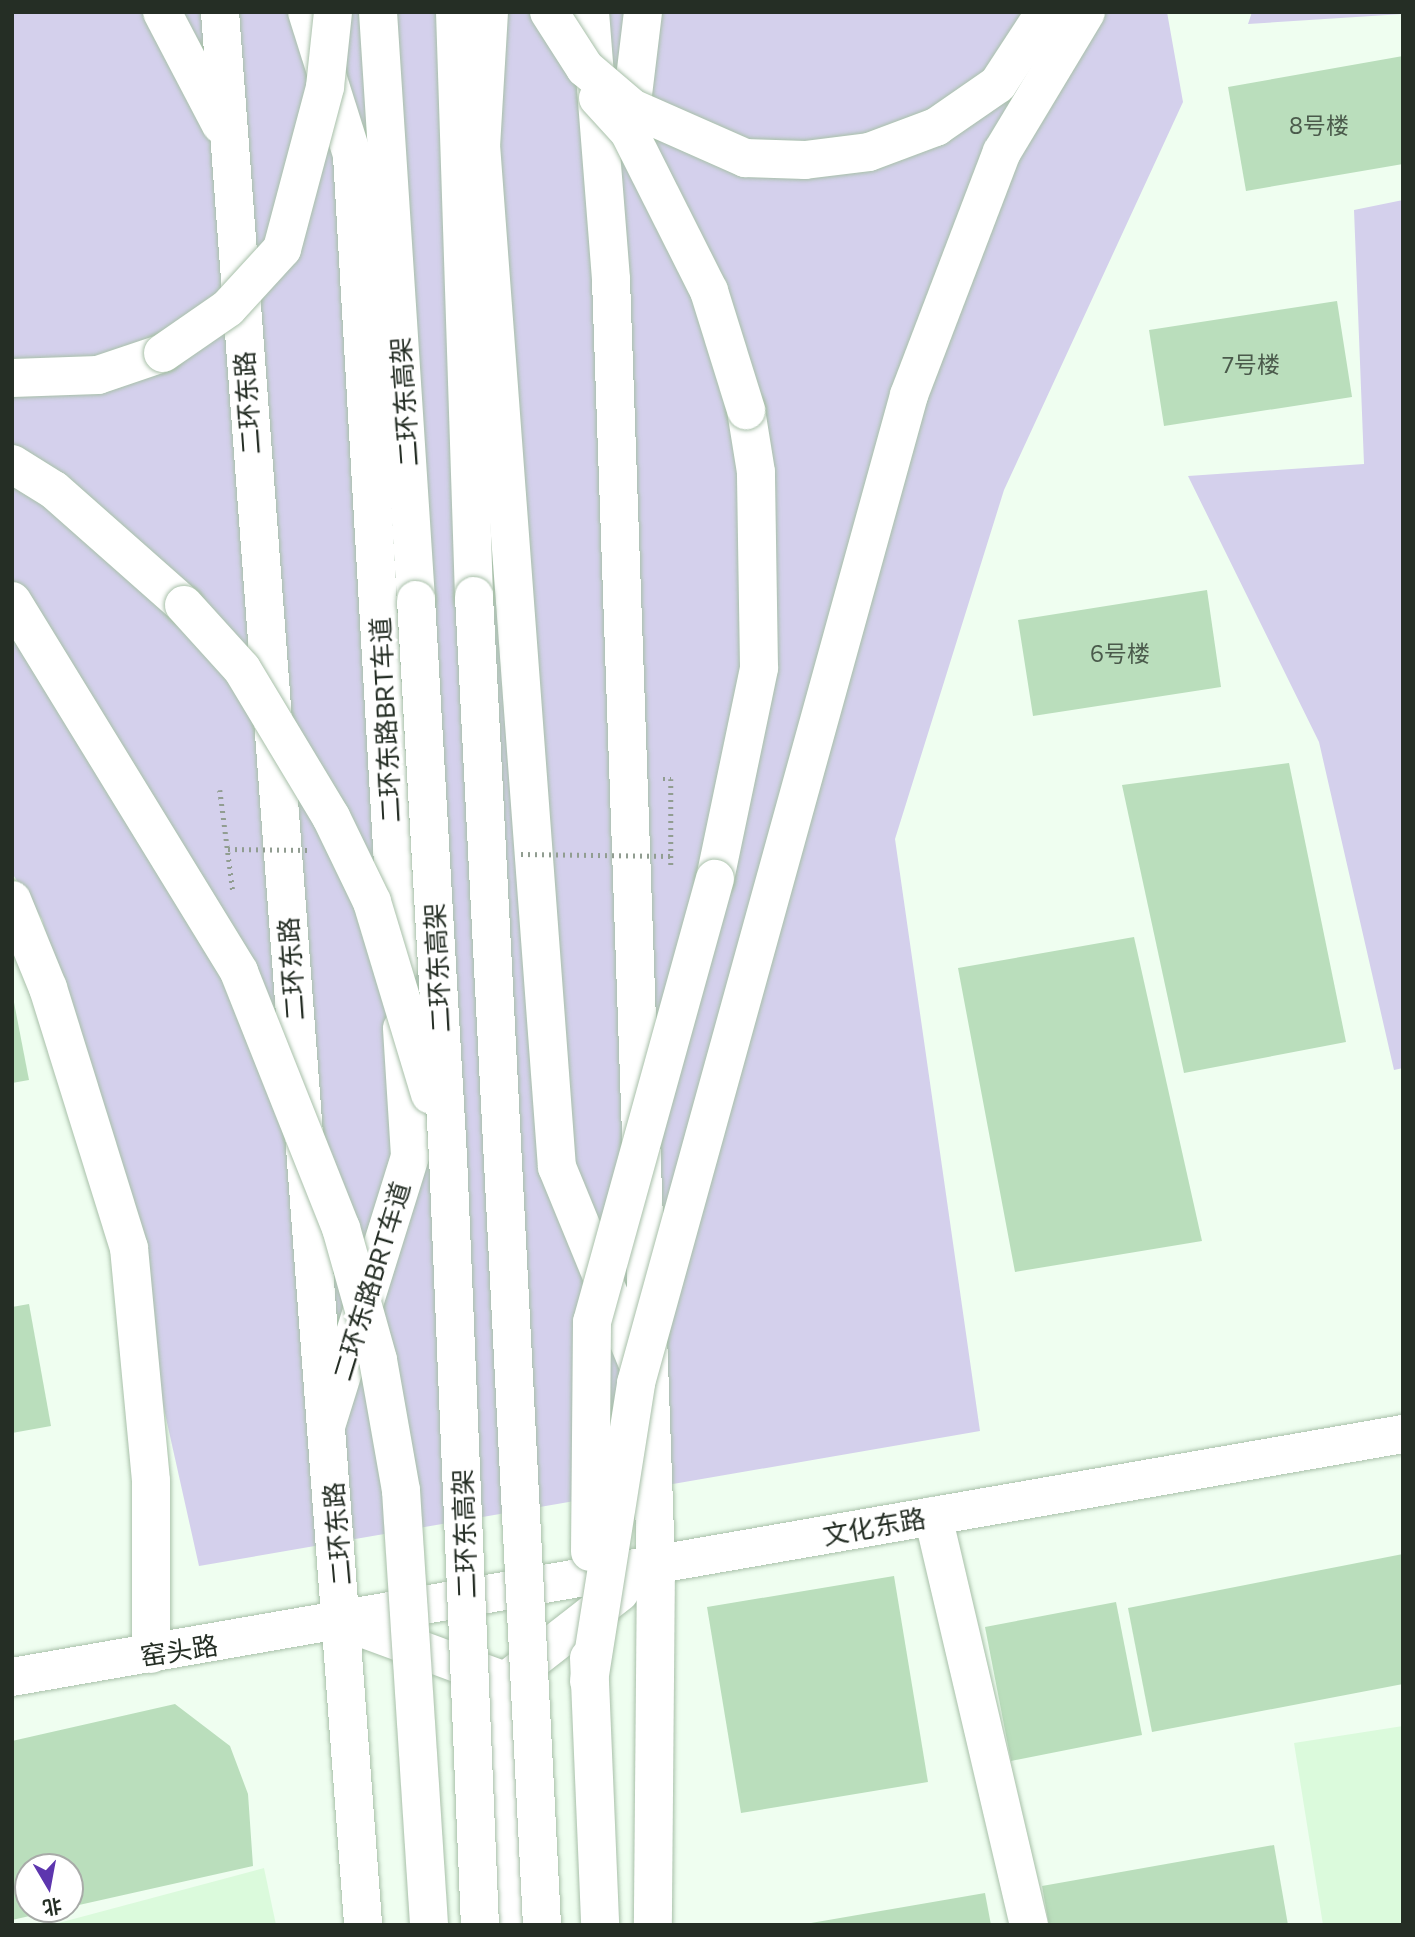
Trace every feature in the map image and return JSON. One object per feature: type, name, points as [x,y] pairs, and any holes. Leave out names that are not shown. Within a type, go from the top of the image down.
[{"type":"main road","points":[[162,12],[227,138]]},
{"type":"main road","name":"二环东路","points":[[220,12],[227,138],[327,1423],[345,1622],[363,1925]]},
{"type":"main road","name":"二环东路BRT车道","points":[[307,12],[352,155],[410,1156],[327,1423]]},
{"type":"main road","points":[[12,378],[98,375],[163,353],[228,309],[282,249],[325,87],[333,12]]},
{"type":"main road","name":"二环东高架","points":[[378,12],[448,1156],[480,1925]]},
{"type":"main road","points":[[455,12],[474,596],[542,1925]]},
{"type":"main road","points":[[489,12],[481,145],[557,1167],[650,1393]]},
{"type":"main road","points":[[522,12],[629,132],[709,291],[746,410],[756,472],[760,668],[715,879],[592,1322],[589,1681],[600,1925]]},
{"type":"main road","points":[[549,12],[585,68],[632,108],[745,158],[805,160],[869,152],[936,127],[998,84],[1045,12]]},
{"type":"main road","points":[[590,12],[611,280],[656,1564],[653,1925]]},
{"type":"main road","points":[[611,280],[643,12]]},
{"type":"main road","points":[[589,1681],[636,1383],[909,395],[1002,152],[1086,12]]},
{"type":"main road","points":[[12,464],[63,498],[184,605],[242,669],[285,736],[372,902],[448,1156]]},
{"type":"main road","points":[[12,601],[239,972],[341,1228],[378,1360],[401,1491],[429,1925]]},
{"type":"main road","points":[[12,900],[48,988],[129,1248],[151,1481],[151,1654]]},
{"type":"main road","name":"文化东路","points":[[345,1622],[656,1564],[1403,1434]]},
{"type":"main road","points":[[933,1516],[1029,1925]]},
{"type":"main road","points":[[505,1681],[656,1564]]},
{"type":"main road","points":[[345,1622],[505,1681]]},
{"type":"main road","name":"窑头路","points":[[12,1677],[345,1622]]},
{"type":"main road","points":[[505,1681],[514,1925]]},
{"type":"path","points":[[671,779],[671,881]]},
{"type":"path","points":[[220,790],[234,900]]},
{"type":"shaded area","points":[[12,12],[1167,12],[1183,102],[1004,490],[895,839],[980,1431],[199,1566],[108,1158],[42,919],[12,873]]},
{"type":"shaded area","points":[[1252,12],[1403,12],[1403,14],[1248,24]]},
{"type":"shaded area","points":[[1403,200],[1403,1068],[1394,1070],[1319,742],[1188,476],[1364,464],[1354,210]]},
{"type":"shaded area","points":[[1403,1726],[1403,1925],[1323,1925],[1294,1743]]},
{"type":"shaded area","points":[[264,1868],[276,1925],[51,1925],[84,1923],[84,1916]]},
{"type":"building","points":[[1403,56],[1403,164],[1246,191],[1228,87]]},
{"type":"building","points":[[1337,301],[1352,397],[1164,426],[1149,330]]},
{"type":"building","points":[[1207,590],[1221,687],[1033,716],[1018,620]]},
{"type":"building","points":[[1289,763],[1346,1042],[1184,1073],[1122,785]]},
{"type":"building","points":[[1134,937],[1202,1241],[1015,1272],[958,968]]},
{"type":"building","points":[[12,992],[29,1080],[12,1083]]},
{"type":"building","points":[[29,1304],[51,1426],[12,1433],[12,1307]]},
{"type":"building","points":[[1403,1554],[1403,1684],[1152,1732],[1128,1608]]},
{"type":"building","points":[[894,1576],[928,1782],[741,1813],[707,1607]]},
{"type":"building","points":[[1116,1602],[1142,1735],[1011,1761],[985,1627]]},
{"type":"building","points":[[175,1704],[230,1746],[248,1794],[253,1866],[84,1904],[84,1853],[14,1853],[12,1920],[12,1741]]},
{"type":"building","points":[[1274,1845],[1288,1925],[1049,1925],[1042,1886]]},
{"type":"building","points":[[985,1893],[991,1925],[811,1925],[811,1923]]}]
